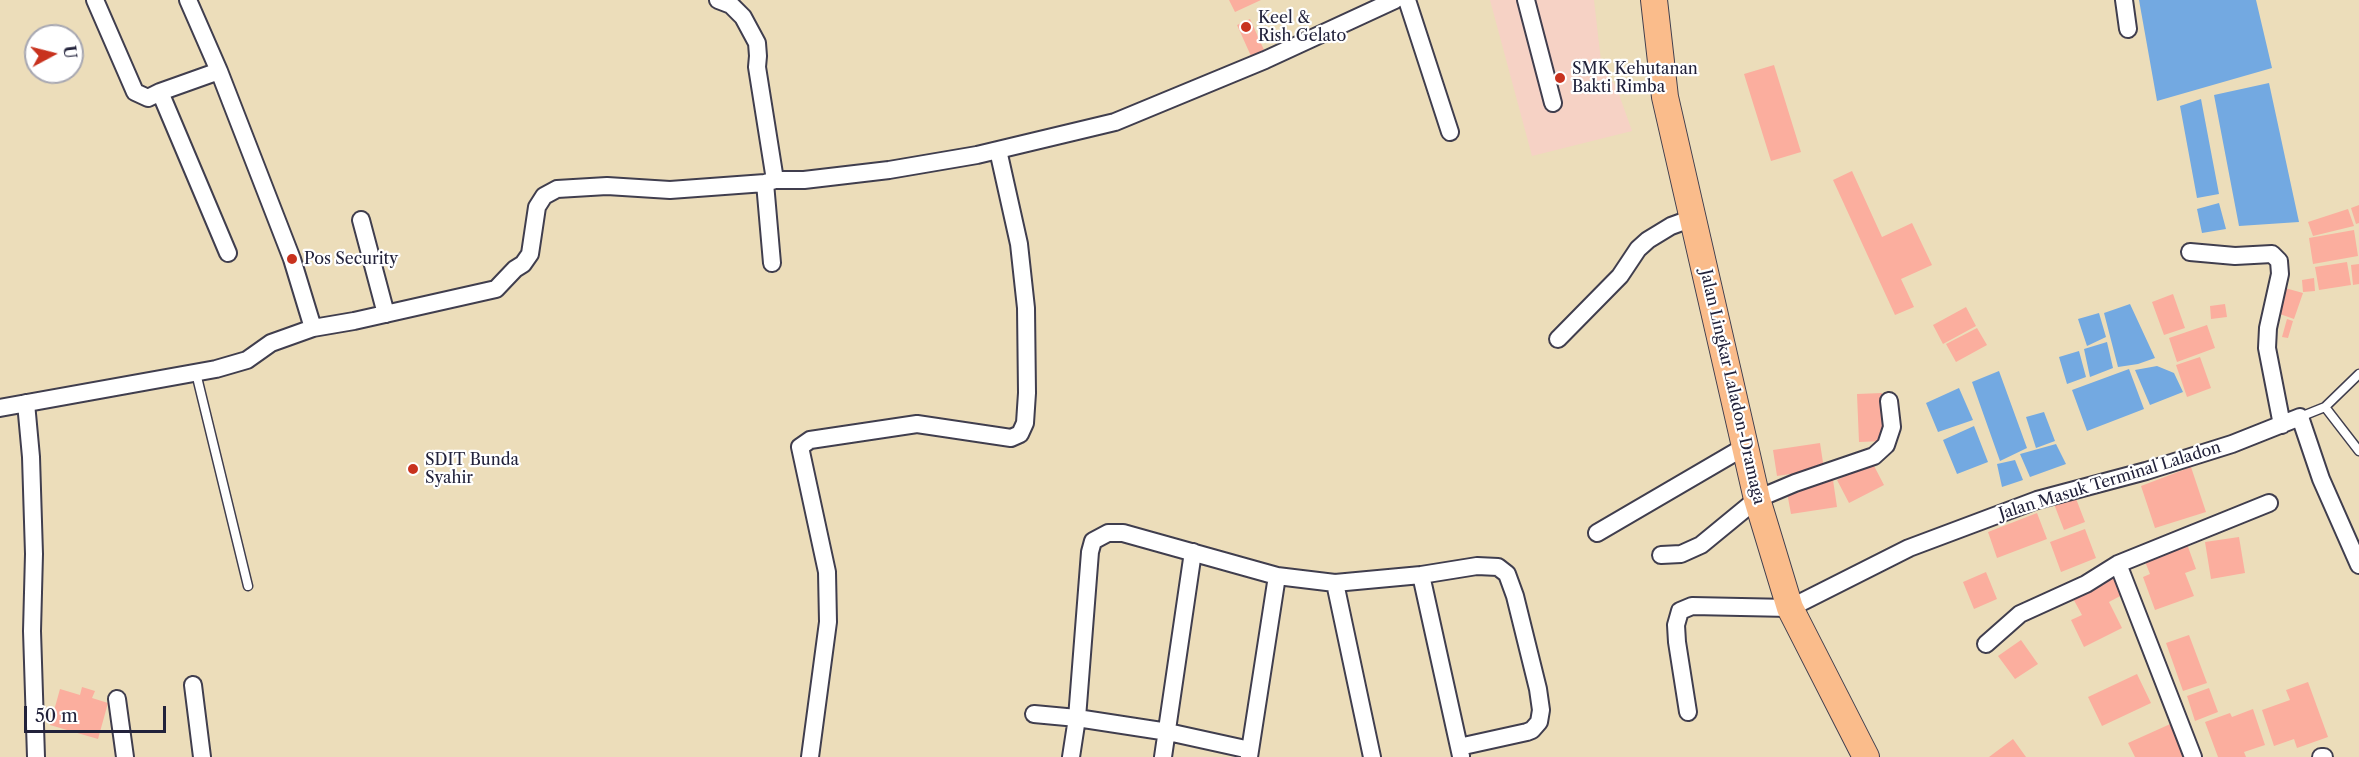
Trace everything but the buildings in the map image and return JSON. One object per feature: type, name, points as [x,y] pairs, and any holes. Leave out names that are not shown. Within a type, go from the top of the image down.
[{"type":"main road","name":"Jalan Lingkar Laladon-Dramaga","points":[[1654,0],[1665,97],[1757,499],[1790,608],[1866,757]]},
{"type":"street","points":[[95,0],[135,92],[148,98],[219,71]]},
{"type":"street","points":[[188,0],[219,71],[292,259],[313,328]]},
{"type":"street","points":[[0,408],[196,373],[240,362],[271,343],[313,328],[496,290],[527,259],[532,250],[537,207],[544,196],[557,189],[607,186],[670,190],[804,180],[960,159],[1115,122],[1265,60],[1395,0]]},
{"type":"street","points":[[1407,0],[1450,132]]},
{"type":"street","points":[[1526,0],[1553,103]]},
{"type":"street","points":[[2124,0],[2128,29]]},
{"type":"street","points":[[724,3],[743,17],[757,43],[759,56],[757,67],[770,181],[771,263]]},
{"type":"street","points":[[160,92],[228,253]]},
{"type":"street","points":[[810,757],[828,622],[827,572],[800,447],[810,440],[917,423],[1011,438],[1020,434],[1025,423],[1026,308],[1019,244],[998,150]]},
{"type":"street","points":[[1558,339],[1620,276],[1638,249],[1648,240],[1671,226],[1693,218]]},
{"type":"street","points":[[361,220],[386,314]]},
{"type":"street","points":[[2190,252],[2235,256],[2272,254],[2279,261],[2280,274],[2268,328],[2267,348],[2282,425]]},
{"type":"street","points":[[1661,555],[1681,554],[1701,545],[1757,499],[1795,483],[1874,456],[1886,444],[1892,427],[1889,401]]},
{"type":"street","points":[[26,403],[31,457],[33,522],[32,631],[36,757]]},
{"type":"street","points":[[2300,417],[2321,479],[2359,565]]},
{"type":"street","name":"Jalan Masuk Terminal Laladon","points":[[1790,608],[1909,548],[2037,500],[2146,471],[2232,444],[2300,417]]},
{"type":"street","points":[[1597,533],[1746,446]]},
{"type":"street","points":[[1986,644],[2020,614],[2086,584],[2118,564],[2269,503]]},
{"type":"street","points":[[1071,757],[1077,718],[1093,541],[1108,533],[1123,533],[1277,576],[1335,583],[1421,575],[1477,566],[1491,565],[1503,570],[1515,596],[1538,689],[1540,717],[1532,730],[1460,752],[1421,575]]},
{"type":"street","points":[[1163,757],[1193,552]]},
{"type":"street","points":[[2118,564],[2193,757]]},
{"type":"street","points":[[1034,714],[1168,732],[1249,754],[1277,576]]},
{"type":"street","points":[[1335,583],[1372,757]]},
{"type":"street","points":[[1688,712],[1677,642],[1676,625],[1680,610],[1692,606],[1790,608]]},
{"type":"street","points":[[193,685],[202,757]]},
{"type":"street","points":[[117,699],[125,757]]},
{"type":"lane","points":[[196,373],[248,586]]},
{"type":"lane","points":[[2300,417],[2325,407],[2359,374]]},
{"type":"lane","points":[[2325,407],[2359,451]]},
{"type":"shaded area","name":"SMK Kehutanan Bakti Rimba","points":[[1490,0],[1594,0],[1602,70],[1616,86],[1632,131],[1532,156]]},
{"type":"water","points":[[2139,0],[2256,0],[2272,68],[2157,101]]},
{"type":"water","points":[[2269,83],[2299,222],[2239,226],[2214,95]]},
{"type":"water","points":[[2201,99],[2219,194],[2197,198],[2180,106]]},
{"type":"water","points":[[2219,203],[2226,229],[2202,233],[2197,209]]},
{"type":"water","points":[[2130,304],[2155,358],[2138,364],[2118,367],[2104,313]]},
{"type":"water","points":[[2099,313],[2106,337],[2087,346],[2078,319]]},
{"type":"water","points":[[2107,342],[2113,368],[2090,377],[2084,349]]},
{"type":"water","points":[[2079,351],[2086,377],[2067,384],[2059,357]]},
{"type":"water","points":[[2157,366],[2174,373],[2183,392],[2150,405],[2135,370]]},
{"type":"water","points":[[2129,369],[2144,409],[2087,431],[2072,390]]},
{"type":"water","points":[[1999,371],[2027,448],[2000,461],[1972,382]]},
{"type":"water","points":[[1959,388],[1973,420],[1938,432],[1926,403]]},
{"type":"water","points":[[2044,412],[2055,441],[2036,448],[2026,417]]},
{"type":"water","points":[[1974,426],[1988,462],[1957,474],[1943,440]]},
{"type":"water","points":[[2056,444],[2066,464],[2030,477],[2020,454]]},
{"type":"water","points":[[2015,460],[2023,480],[2002,487],[1997,464]]},
{"type":"place","name":"Keel & Rish Gelato","points":[[1246,27]]},
{"type":"place","name":"SMK Kehutanan Bakti Rimba","points":[[1560,78]]},
{"type":"place","name":"Pos Security","points":[[292,259]]},
{"type":"place","name":"SDIT Bunda Syahir","points":[[413,469]]}]
